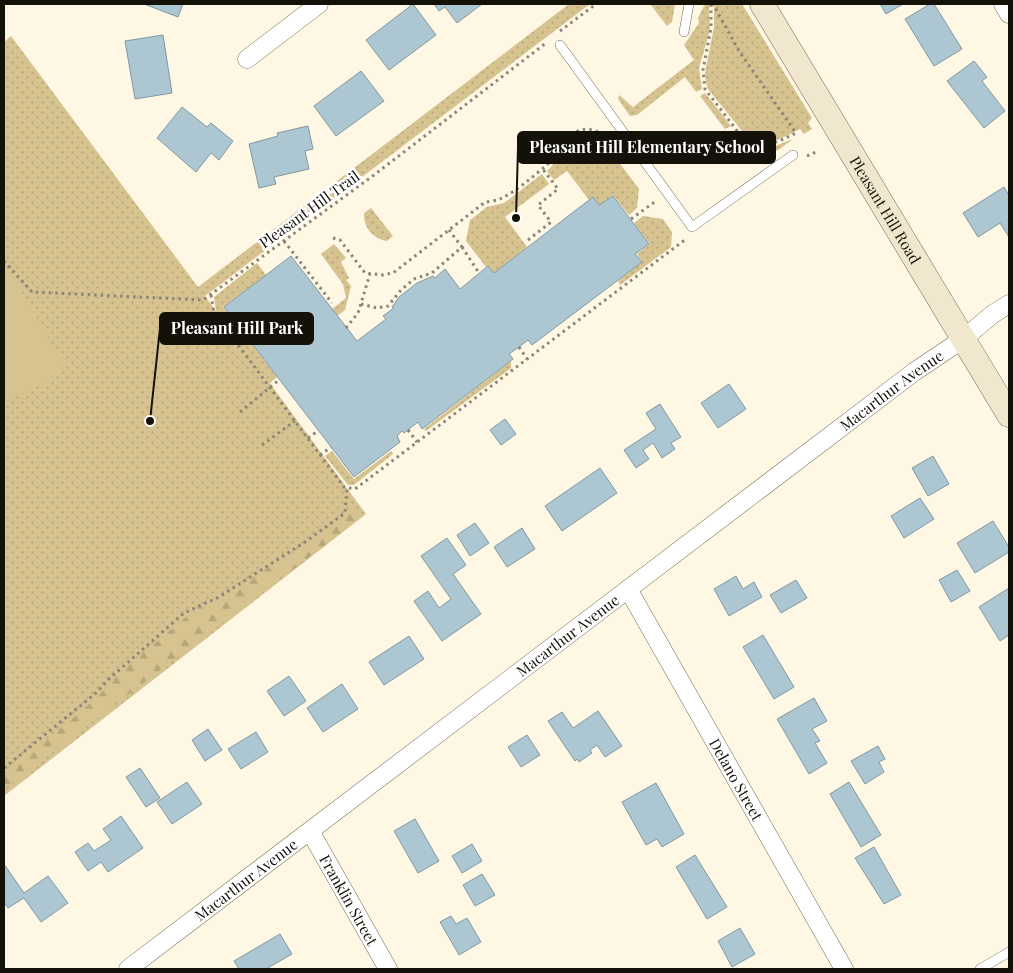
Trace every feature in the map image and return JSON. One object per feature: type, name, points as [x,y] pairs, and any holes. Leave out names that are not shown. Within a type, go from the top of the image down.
[{"type":"street","points":[[247,59],[319,4]]},
{"type":"street","name":"Pleasant Hill Road","points":[[762,4],[1009,415]]},
{"type":"street","points":[[1002,4],[1009,14]]},
{"type":"street","name":"Macarthur Avenue","points":[[128,969],[914,372],[964,339],[992,314],[1009,304]]},
{"type":"street","name":"Delano Street","points":[[628,590],[844,969]]},
{"type":"street","name":"Franklin Street","points":[[310,831],[388,969]]},
{"type":"lane","points":[[684,32],[689,4]]},
{"type":"lane","points":[[560,45],[692,227],[796,158]]},
{"type":"lane","points":[[980,969],[1009,952]]},
{"type":"path","points":[[558,33],[596,4]]},
{"type":"path","points":[[712,4],[739,51],[796,133],[782,140],[754,146],[745,141],[705,89],[703,70],[712,28],[712,4]]},
{"type":"path","name":"Pleasant Hill Trail","points":[[4,262],[32,292],[204,300],[374,175],[550,39]]},
{"type":"path","points":[[333,238],[340,240],[365,273],[393,273],[484,202],[502,198],[548,164],[556,150],[576,132],[588,128],[604,134],[615,149]]},
{"type":"path","points":[[796,158],[816,152]]},
{"type":"path","points":[[528,240],[551,222],[538,205],[558,189],[542,168]]},
{"type":"path","points":[[650,194],[662,209]]},
{"type":"path","points":[[631,219],[656,201]]},
{"type":"path","points":[[449,230],[462,246],[479,273]]},
{"type":"path","points":[[680,232],[686,239]]},
{"type":"path","points":[[347,488],[356,489],[686,239],[692,238]]},
{"type":"path","points":[[284,241],[332,303]]},
{"type":"path","points":[[361,304],[378,308],[388,306],[414,279],[432,273],[462,246]]},
{"type":"path","points":[[346,328],[358,314],[370,274]]},
{"type":"path","points":[[4,768],[96,694],[109,679],[184,613],[219,597],[305,542],[345,513],[347,488],[320,455],[214,313],[211,295]]},
{"type":"path","points":[[224,326],[233,319]]},
{"type":"path","points":[[519,347],[528,359]]},
{"type":"path","points":[[240,412],[280,380]]},
{"type":"path","points":[[262,446],[295,421]]},
{"type":"path","points":[[408,430],[417,442]]},
{"type":"path","points":[[308,438],[318,431]]},
{"type":"path","points":[[320,455],[330,447]]},
{"type":"green space","points":[[569,4],[590,4],[205,296],[216,311],[214,297],[257,263],[266,275],[223,307],[230,316],[223,322],[228,328],[235,322],[277,377],[270,383],[258,367],[366,514],[4,796],[4,42],[11,36],[198,287]]},
{"type":"green space","points":[[650,4],[675,4],[672,22],[667,26]]},
{"type":"green space","points":[[705,4],[742,4],[812,118],[808,123],[812,129],[804,134],[800,129],[769,142],[756,143],[750,141],[708,89],[705,73],[714,27],[714,6],[709,7],[710,30],[699,68],[702,89],[696,92],[685,77],[637,115],[630,116],[618,99],[619,95],[633,107],[694,60],[684,45],[699,23],[698,18]]},
{"type":"green space","points":[[705,93],[731,126],[725,129],[700,96]]},
{"type":"green space","points":[[734,130],[744,143],[753,149],[775,146],[793,139],[775,152],[760,156],[752,155],[745,152],[729,135]]},
{"type":"green space","points":[[586,134],[597,136],[603,141],[639,189],[637,208],[629,215],[613,195],[599,205],[589,200],[567,171],[554,180],[547,171],[564,147]]},
{"type":"green space","points":[[542,174],[549,184],[505,217],[527,247],[494,273],[488,266],[486,267],[466,241],[470,220],[487,207],[504,203]]},
{"type":"green space","points":[[371,208],[393,236],[387,241],[373,235],[365,223],[364,213]]},
{"type":"green space","points":[[643,216],[663,219],[672,232],[671,247],[620,285],[618,281],[642,262],[637,254],[650,244],[634,223]]},
{"type":"green space","points":[[334,244],[346,258],[341,262],[349,278],[346,280],[351,286],[345,310],[337,316],[332,309],[346,298],[343,284],[321,254]]},
{"type":"green space","points":[[4,269],[8,270],[64,364],[49,381],[4,402]]},
{"type":"green space","points":[[511,361],[511,368],[426,431],[424,429]]},
{"type":"green space","points":[[332,451],[354,479],[391,451],[393,454],[354,485],[348,485],[325,456]]},
{"type":"green space","points":[[349,504],[362,517],[4,789],[4,773],[77,715],[105,690],[118,674],[192,612],[290,555],[349,513]]},
{"type":"building","points":[[144,4],[183,4],[178,17]]},
{"type":"building","points":[[413,4],[436,35],[389,70],[366,40]]},
{"type":"building","points":[[434,4],[482,4],[457,23],[445,7],[439,11]]},
{"type":"building","points":[[880,4],[903,4],[886,14]]},
{"type":"building","points":[[930,4],[934,4],[962,49],[934,66],[905,19]]},
{"type":"building","points":[[163,35],[172,93],[135,99],[125,41]]},
{"type":"building","points":[[974,61],[987,77],[982,81],[1005,111],[984,128],[947,81]]},
{"type":"building","points":[[361,71],[384,101],[336,136],[314,106]]},
{"type":"building","points":[[182,107],[207,127],[211,123],[233,141],[219,160],[211,153],[196,172],[157,138]]},
{"type":"building","points":[[308,126],[313,149],[305,151],[309,169],[274,177],[276,184],[259,188],[249,144],[278,136],[277,133]]},
{"type":"building","points":[[1004,187],[1009,195],[1009,237],[1000,223],[978,237],[963,213]]},
{"type":"building","points":[[613,196],[649,244],[635,254],[642,262],[532,345],[528,340],[509,354],[513,359],[422,429],[418,422],[404,433],[402,431],[397,436],[400,442],[354,477],[224,307],[291,256],[357,341],[386,319],[383,316],[394,308],[392,307],[399,297],[417,283],[433,276],[435,278],[445,269],[460,289],[488,266],[494,273],[593,197],[599,205]]},
{"type":"building","points":[[729,384],[746,409],[718,428],[701,403]]},
{"type":"building","points":[[660,404],[681,437],[671,443],[675,449],[662,458],[653,443],[643,450],[649,459],[636,468],[624,450],[656,429],[646,413]]},
{"type":"building","points":[[505,419],[516,434],[501,445],[490,430]]},
{"type":"building","points":[[933,456],[949,484],[928,496],[912,468]]},
{"type":"building","points":[[600,468],[617,493],[562,531],[545,506]]},
{"type":"building","points":[[920,498],[934,519],[904,538],[891,516]]},
{"type":"building","points":[[993,521],[1009,547],[1009,552],[975,573],[957,543]]},
{"type":"building","points":[[475,523],[489,543],[470,556],[457,535]]},
{"type":"building","points":[[522,528],[535,549],[507,567],[494,547]]},
{"type":"building","points":[[447,538],[466,565],[453,574],[481,614],[442,641],[414,601],[428,591],[439,608],[451,599],[421,556]]},
{"type":"building","points":[[957,570],[970,591],[951,602],[939,580]]},
{"type":"building","points":[[736,576],[743,589],[754,582],[762,597],[729,616],[714,589]]},
{"type":"building","points":[[796,580],[807,598],[781,613],[770,595]]},
{"type":"building","points":[[1009,588],[1009,635],[1000,641],[979,607]]},
{"type":"building","points":[[763,635],[794,687],[774,699],[743,647]]},
{"type":"building","points":[[409,636],[424,659],[384,685],[369,662]]},
{"type":"building","points":[[289,676],[306,701],[284,716],[267,691]]},
{"type":"building","points":[[342,684],[358,709],[323,732],[307,708]]},
{"type":"building","points":[[814,698],[827,721],[812,729],[820,741],[815,743],[827,763],[809,774],[777,719]]},
{"type":"building","points":[[598,711],[622,746],[605,757],[597,745],[590,750],[592,753],[579,762],[577,759],[575,761],[548,721],[562,712],[573,728]]},
{"type":"building","points":[[208,729],[222,750],[205,761],[192,740]]},
{"type":"building","points":[[256,732],[268,752],[241,769],[228,749]]},
{"type":"building","points":[[527,735],[540,755],[521,767],[508,747]]},
{"type":"building","points":[[878,746],[885,759],[879,762],[884,772],[865,784],[851,761]]},
{"type":"building","points":[[140,768],[160,798],[146,807],[126,777]]},
{"type":"building","points":[[187,782],[202,804],[172,824],[157,802]]},
{"type":"building","points":[[849,782],[881,835],[861,847],[830,794]]},
{"type":"building","points":[[656,783],[684,834],[662,847],[657,839],[646,845],[622,802]]},
{"type":"building","points":[[121,816],[143,848],[108,872],[101,862],[88,871],[75,852],[88,843],[94,851],[111,840],[103,829]]},
{"type":"building","points":[[415,819],[439,861],[418,873],[394,831]]},
{"type":"building","points":[[472,844],[482,861],[462,873],[452,856]]},
{"type":"building","points":[[874,847],[901,895],[884,904],[855,858]]},
{"type":"building","points":[[695,855],[727,907],[707,919],[676,867]]},
{"type":"building","points":[[4,864],[24,893],[48,876],[68,903],[41,922],[24,898],[8,908],[4,902]]},
{"type":"building","points":[[482,874],[495,895],[475,906],[463,885]]},
{"type":"building","points":[[451,916],[456,924],[467,918],[481,942],[459,955],[440,922]]},
{"type":"building","points":[[740,928],[755,954],[732,967],[718,941]]},
{"type":"building","points":[[280,934],[292,954],[266,969],[239,969],[234,961]]},
{"type":"place","name":"Pleasant Hill Elementary School","points":[[516,218]]},
{"type":"place","name":"Pleasant Hill Park","points":[[150,421]]}]
